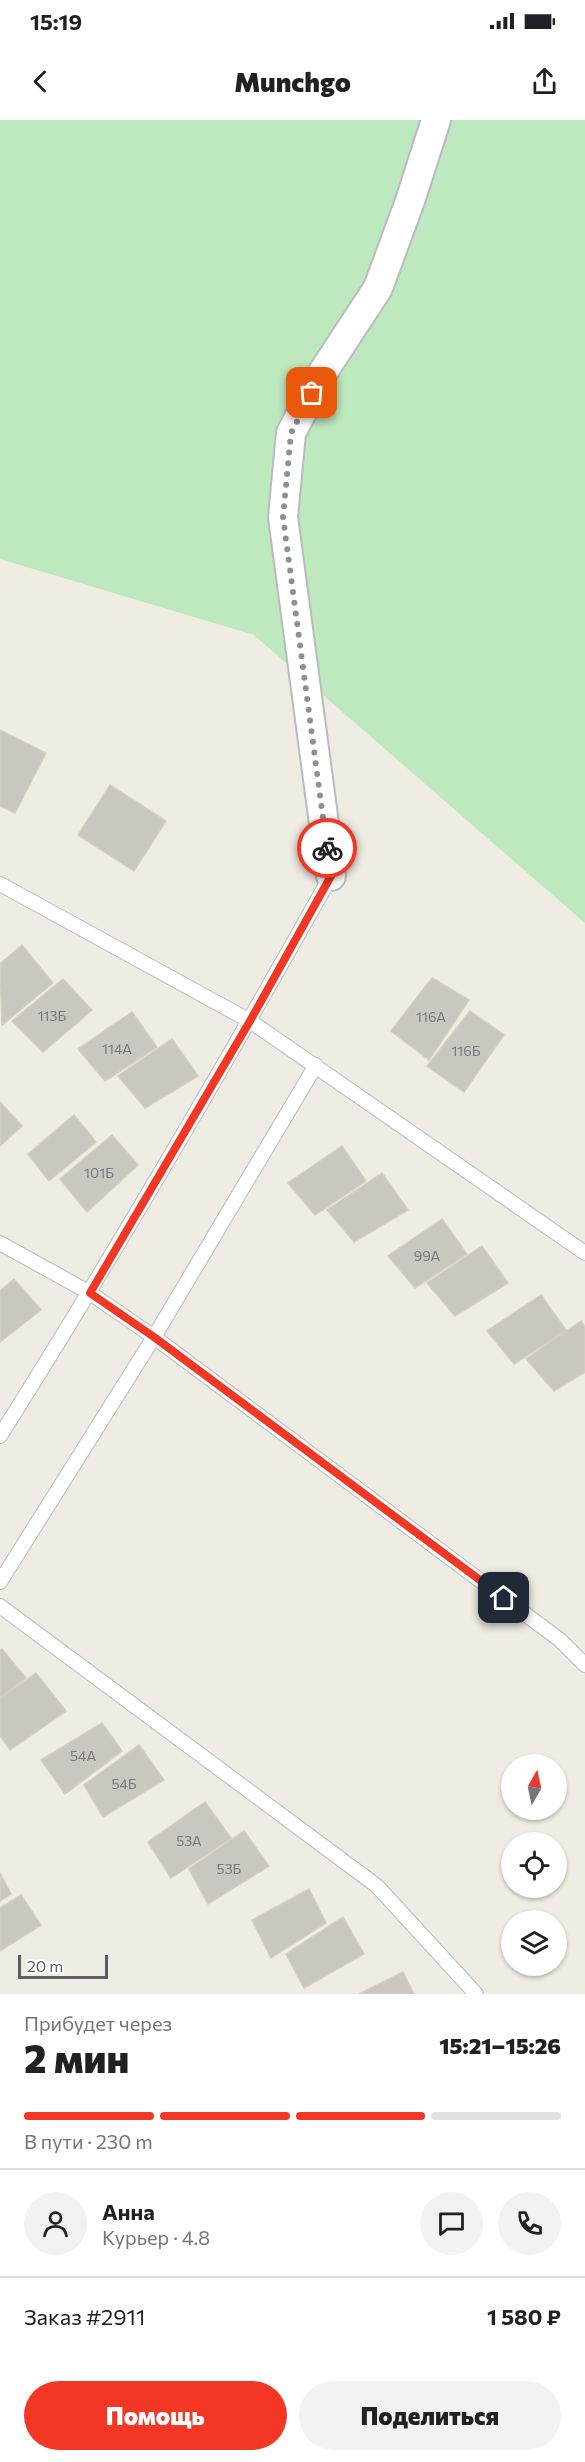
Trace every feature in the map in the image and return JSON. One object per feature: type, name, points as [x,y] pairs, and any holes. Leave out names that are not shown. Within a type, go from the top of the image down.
[{"type":"street","points":[[331,876],[283,517],[291,433],[323,372],[378,288],[410,201],[436,120]]},
{"type":"lane","points":[[0,1436],[90,1293],[250,1021],[331,876]]},
{"type":"lane","points":[[0,884],[250,1021],[585,1253]]},
{"type":"lane","points":[[0,1582],[154,1337],[316,1065]]},
{"type":"lane","points":[[0,1243],[90,1293],[154,1337],[560,1640],[585,1665]]},
{"type":"lane","points":[[0,1606],[376,1886],[476,1994]]},
{"type":"green space","points":[[0,120],[585,120],[585,923],[254,635],[0,559]]},
{"type":"building","points":[[0,730],[46,753],[15,813],[0,806]]},
{"type":"building","points":[[110,785],[166,821],[134,871],[78,835]]},
{"type":"building","points":[[22,945],[53,983],[2,1025],[0,964]]},
{"type":"building","points":[[432,978],[469,1000],[429,1060],[391,1031]]},
{"type":"building","points":[[63,979],[92,1010],[43,1052],[12,1021]]},
{"type":"building","points":[[470,1011],[504,1035],[464,1092],[427,1066]]},
{"type":"building","points":[[132,1012],[157,1047],[105,1081],[78,1049]]},
{"type":"building","points":[[172,1039],[198,1076],[145,1108],[118,1076]]},
{"type":"building","points":[[0,1102],[22,1126],[0,1146]]},
{"type":"building","points":[[74,1115],[96,1142],[49,1181],[28,1154]]},
{"type":"building","points":[[112,1135],[138,1165],[87,1212],[60,1179]]},
{"type":"building","points":[[342,1146],[366,1181],[315,1215],[288,1183]]},
{"type":"building","points":[[382,1173],[408,1210],[354,1242],[327,1210]]},
{"type":"building","points":[[442,1219],[467,1254],[415,1288],[388,1256]]},
{"type":"building","points":[[482,1246],[508,1283],[455,1316],[427,1283]]},
{"type":"building","points":[[14,1279],[41,1310],[0,1342],[0,1291]]},
{"type":"building","points":[[541,1295],[566,1330],[514,1364],[487,1331]]},
{"type":"building","points":[[581,1321],[585,1327],[585,1372],[554,1391],[526,1359]]},
{"type":"building","points":[[2,1649],[26,1678],[0,1697],[0,1650]]},
{"type":"building","points":[[36,1673],[66,1711],[10,1750],[0,1736],[0,1699]]},
{"type":"building","points":[[102,1723],[122,1751],[65,1794],[41,1760]]},
{"type":"building","points":[[139,1745],[164,1780],[103,1817],[84,1785]]},
{"type":"building","points":[[205,1802],[231,1838],[171,1878],[148,1842]]},
{"type":"building","points":[[244,1831],[269,1866],[208,1904],[189,1869]]},
{"type":"building","points":[[0,1873],[11,1894],[0,1901]]},
{"type":"building","points":[[309,1889],[326,1923],[271,1958],[252,1920]]},
{"type":"building","points":[[21,1895],[41,1925],[0,1951],[0,1908]]},
{"type":"building","points":[[343,1917],[364,1954],[304,1988],[286,1954]]},
{"type":"building","points":[[403,1972],[414,1994],[359,1994]]},
{"type":"way so far","points":[[312,393],[291,433],[283,517],[327,848]]},
{"type":"route","points":[[327,848],[331,876],[250,1021],[90,1293],[154,1337],[504,1598]]}]
